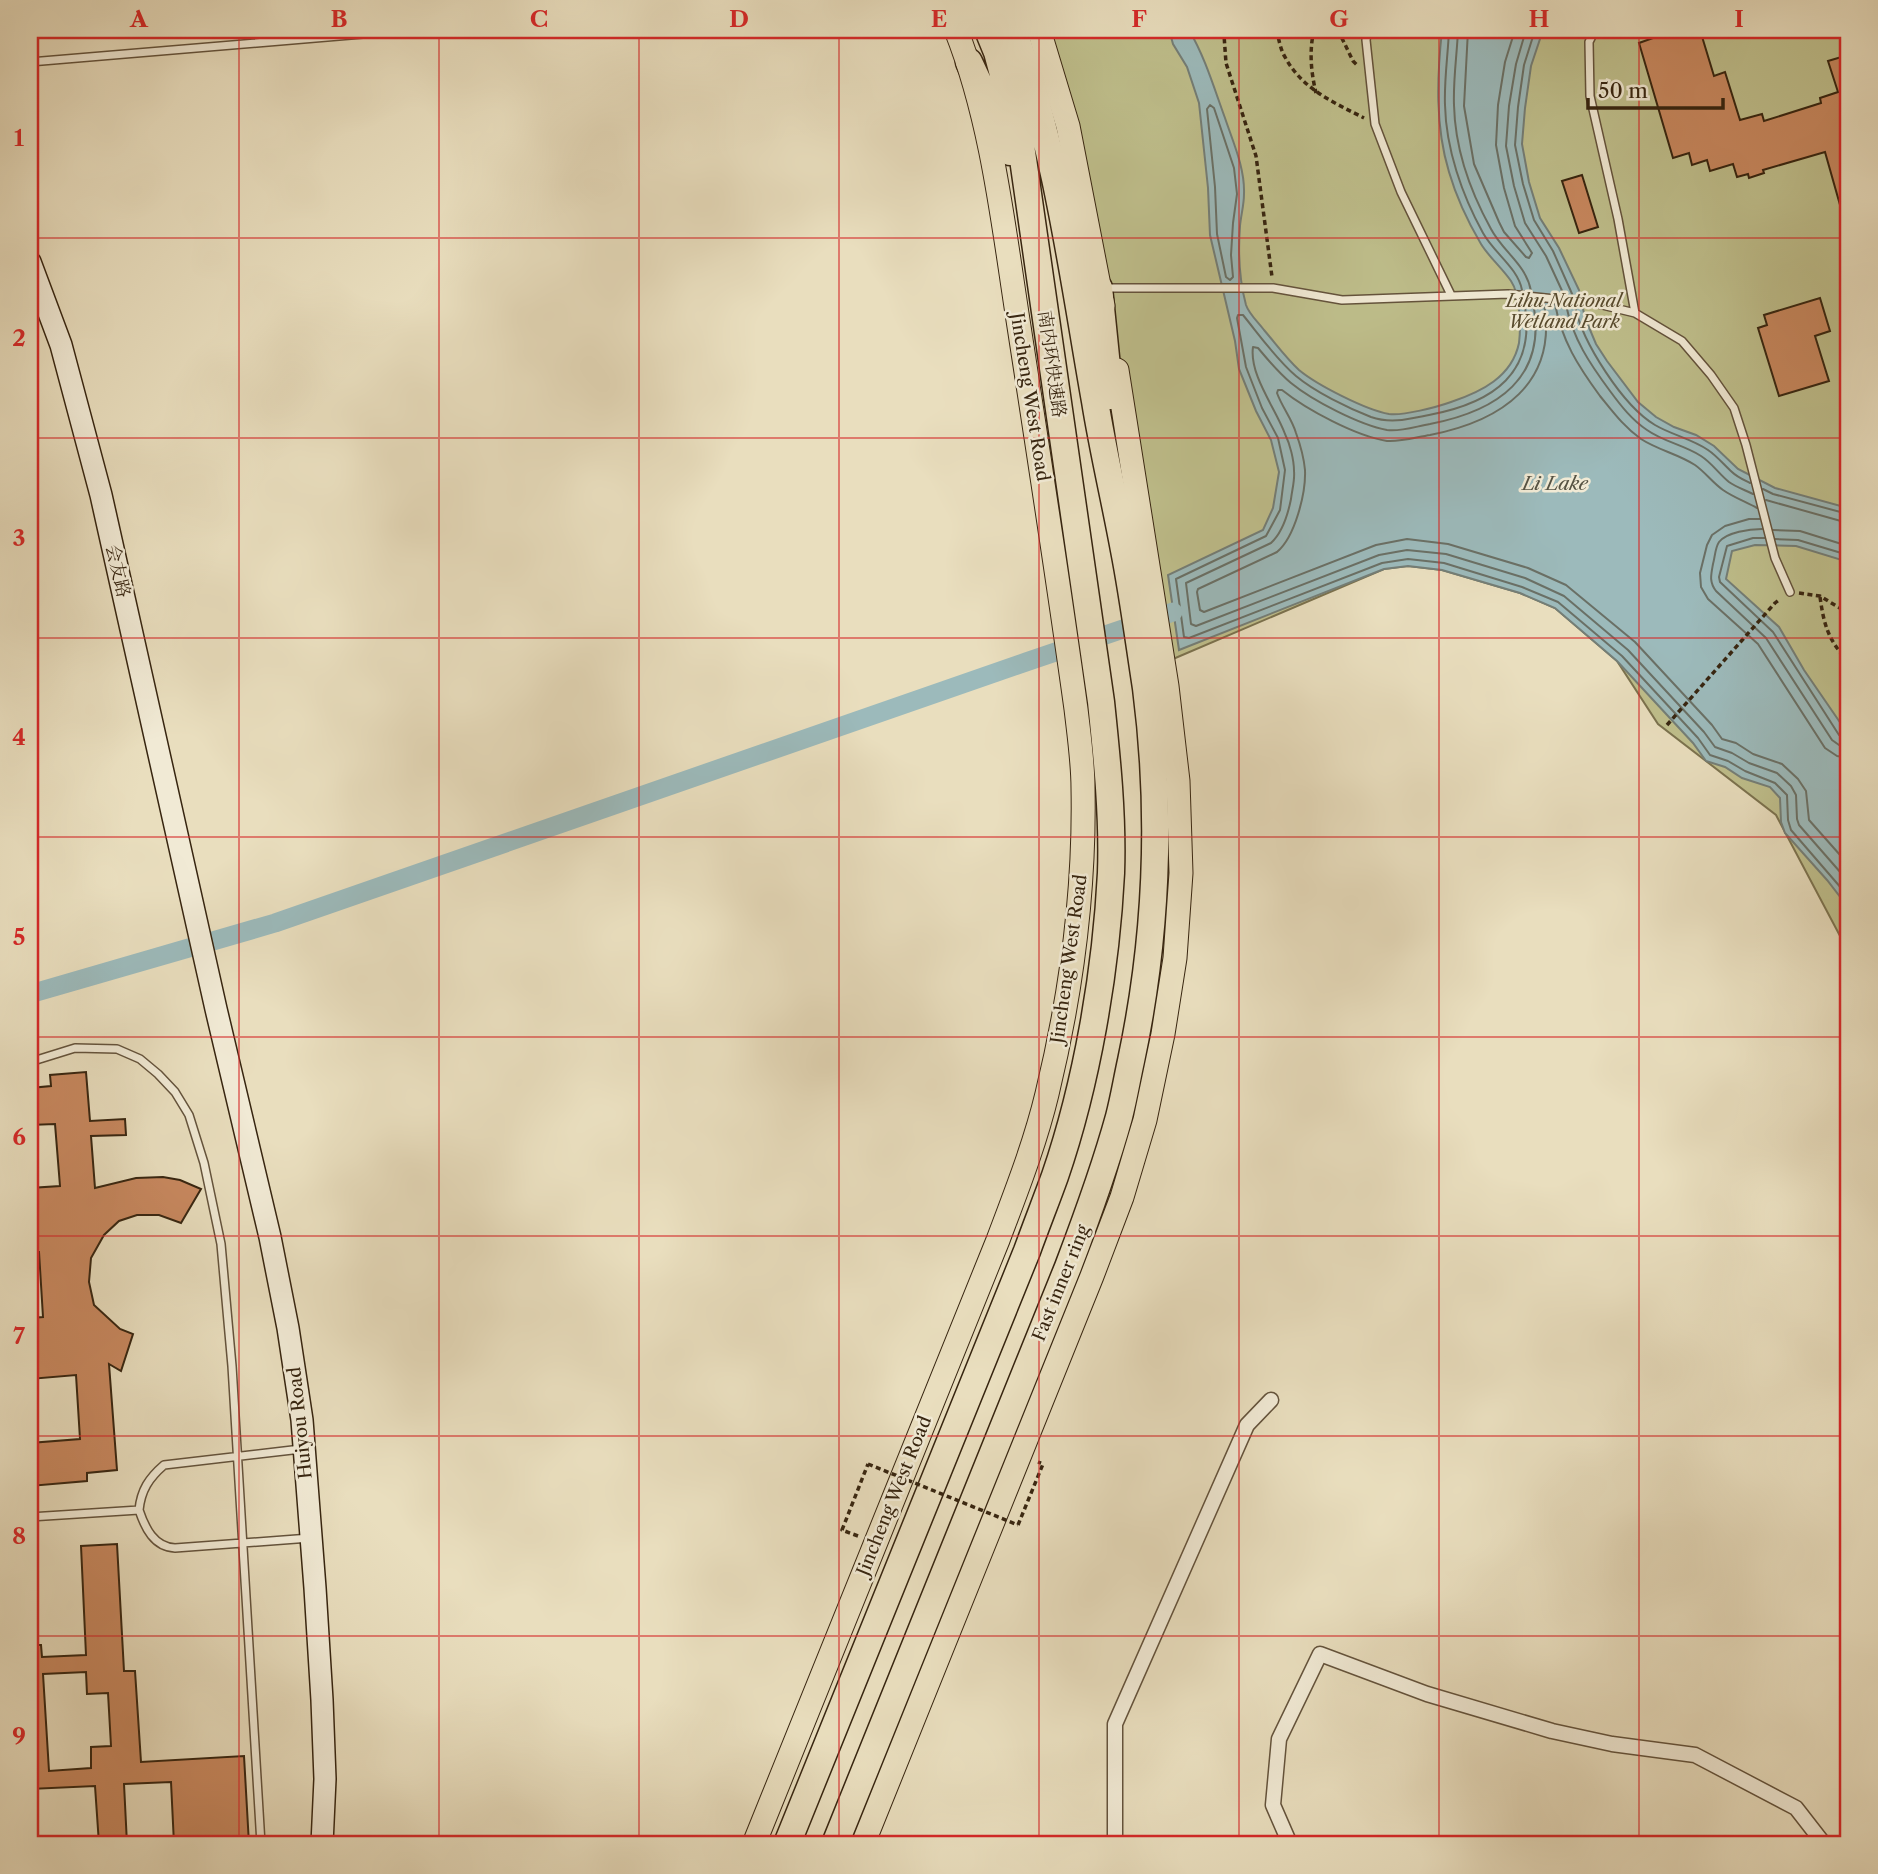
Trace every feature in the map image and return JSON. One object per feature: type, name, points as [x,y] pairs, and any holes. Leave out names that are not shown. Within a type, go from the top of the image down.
[{"type":"highway","name":"南内环快速路","points":[[988,30],[997,52],[1020,138],[1032,224],[1069,570],[1089,706]]},
{"type":"highway","name":"南内环快速路","points":[[1013,30],[1045,132],[1098,419],[1136,551],[1157,688]]},
{"type":"highway","points":[[969,62],[1006,141],[1032,224]]},
{"type":"highway","points":[[1099,288],[1136,551]]},
{"type":"highway","name":"Fast inner ring","points":[[835,1844],[1068,1267],[1098,1189],[1120,1113],[1138,1029],[1149,954],[1156,873],[1154,783],[1157,688]]},
{"type":"highway","points":[[787,1844],[1027,1251],[1056,1175],[1077,1102],[1103,961],[1111,871],[1110,785],[1089,706]]},
{"type":"main road","name":"Jincheng West Road","points":[[956,30],[969,62],[988,146],[1069,570]]},
{"type":"main road","points":[[1039,30],[1068,126],[1099,288]]},
{"type":"main road","points":[[863,1844],[1092,1276],[1122,1197],[1145,1120],[1175,958],[1181,873],[1178,781],[1157,688]]},
{"type":"main road","name":"Jincheng West Road","points":[[754,1844],[998,1240],[1026,1165],[1047,1095],[1074,946],[1082,870],[1083,787],[1089,706]]},
{"type":"street","name":"会友路","points":[[30,262],[61,345],[101,495],[216,1009]]},
{"type":"street","name":"Huiyou Road","points":[[216,1009],[273,1250],[302,1420],[323,1727],[323,1844]]},
{"type":"street","points":[[1115,1844],[1115,1724],[1247,1425],[1271,1400]]},
{"type":"street","points":[[1290,1844],[1273,1805],[1279,1739],[1320,1654],[1427,1693],[1552,1731],[1612,1744],[1695,1755],[1796,1808],[1824,1844]]},
{"type":"lane","points":[[30,62],[410,30]]},
{"type":"lane","points":[[1367,30],[1375,124],[1401,192],[1451,295]]},
{"type":"lane","points":[[1595,30],[1589,42],[1590,96],[1618,219],[1635,313]]},
{"type":"lane","points":[[1099,288],[1273,288],[1342,300],[1508,294],[1594,303],[1635,313],[1682,341],[1734,408],[1775,558],[1790,592]]},
{"type":"lane","points":[[30,1062],[75,1048],[117,1049],[140,1059],[158,1073],[175,1092],[189,1115],[204,1163],[221,1244],[238,1456],[261,1844]]},
{"type":"lane","points":[[304,1449],[164,1465],[151,1476],[141,1495],[139,1510],[153,1539],[167,1548],[311,1538]]},
{"type":"lane","points":[[30,1517],[139,1510]]},
{"type":"path","points":[[1225,30],[1226,63],[1255,156],[1273,288]]},
{"type":"path","points":[[1276,30],[1284,56],[1301,81],[1316,93],[1375,124]]},
{"type":"path","points":[[1314,30],[1311,73],[1316,93]]},
{"type":"path","points":[[1338,30],[1353,61],[1369,76]]},
{"type":"path","points":[[1790,592],[1820,596],[1848,613]]},
{"type":"path","points":[[1820,596],[1830,640],[1848,661]]},
{"type":"path","points":[[1667,726],[1774,603]]},
{"type":"path","name":"Jincheng West Road","points":[[883,1473],[888,1461]]},
{"type":"path","points":[[858,1536],[842,1530],[868,1464],[1018,1525]]},
{"type":"green space","name":"Lihu National Wetland Park","points":[[1047,30],[1848,30],[1848,951],[1776,815],[1658,724],[1617,661],[1555,608],[1520,593],[1442,570],[1408,566],[1384,569],[1166,662]]},
{"type":"water","name":"Li Lake","points":[[1174,30],[1189,30],[1195,40],[1241,165],[1244,194],[1239,236],[1240,265],[1249,312],[1290,361],[1307,376],[1355,402],[1379,412],[1395,414],[1445,404],[1484,388],[1494,382],[1510,365],[1519,343],[1519,311],[1514,287],[1484,249],[1472,227],[1455,190],[1444,155],[1438,101],[1442,30],[1543,30],[1531,66],[1522,144],[1529,182],[1540,218],[1559,248],[1579,290],[1585,318],[1596,344],[1638,402],[1656,417],[1696,435],[1714,446],[1738,469],[1775,488],[1848,508],[1848,562],[1796,546],[1755,545],[1732,551],[1726,579],[1779,627],[1804,670],[1848,734],[1848,907],[1785,833],[1781,822],[1780,798],[1770,787],[1742,778],[1725,767],[1706,761],[1693,743],[1617,661],[1555,608],[1520,593],[1442,570],[1408,566],[1384,569],[1179,650],[1168,575],[1263,530],[1273,508],[1279,472],[1271,440],[1239,369],[1210,235],[1199,103],[1187,67],[1173,44],[1170,33]]},
{"type":"building","points":[[1657,30],[1700,30],[1714,76],[1725,72],[1740,120],[1762,114],[1764,121],[1821,103],[1820,98],[1838,92],[1828,61],[1848,55],[1848,218],[1844,219],[1825,152],[1763,170],[1764,173],[1749,178],[1748,174],[1737,177],[1733,164],[1710,171],[1707,160],[1692,165],[1689,153],[1673,158],[1639,43],[1659,36]]},
{"type":"building","points":[[1582,175],[1598,227],[1579,233],[1562,181]]},
{"type":"building","points":[[1820,298],[1830,331],[1815,336],[1829,381],[1779,396],[1758,328],[1767,325],[1764,315]]},
{"type":"building","points":[[86,1072],[90,1121],[125,1119],[126,1135],[91,1136],[95,1188],[136,1178],[163,1177],[180,1180],[201,1189],[181,1223],[159,1215],[137,1215],[119,1221],[104,1235],[91,1258],[89,1282],[94,1305],[120,1329],[133,1334],[121,1371],[109,1364],[117,1470],[87,1473],[87,1481],[30,1486],[30,1443],[80,1439],[76,1375],[30,1379],[30,1318],[43,1317],[39,1252],[30,1252],[30,1188],[60,1186],[55,1124],[30,1125],[30,1088],[51,1086],[50,1075]]},
{"type":"building","points":[[117,1544],[124,1671],[135,1671],[141,1762],[244,1756],[249,1844],[174,1844],[171,1782],[124,1784],[127,1844],[99,1844],[95,1786],[30,1789],[30,1645],[41,1645],[42,1657],[86,1655],[81,1546]],"holes":[[[86,1672],[87,1694],[108,1693],[111,1746],[91,1747],[91,1768],[49,1771],[43,1674]]]},
{"type":"waterway","points":[[30,994],[275,923],[1173,612]]}]
